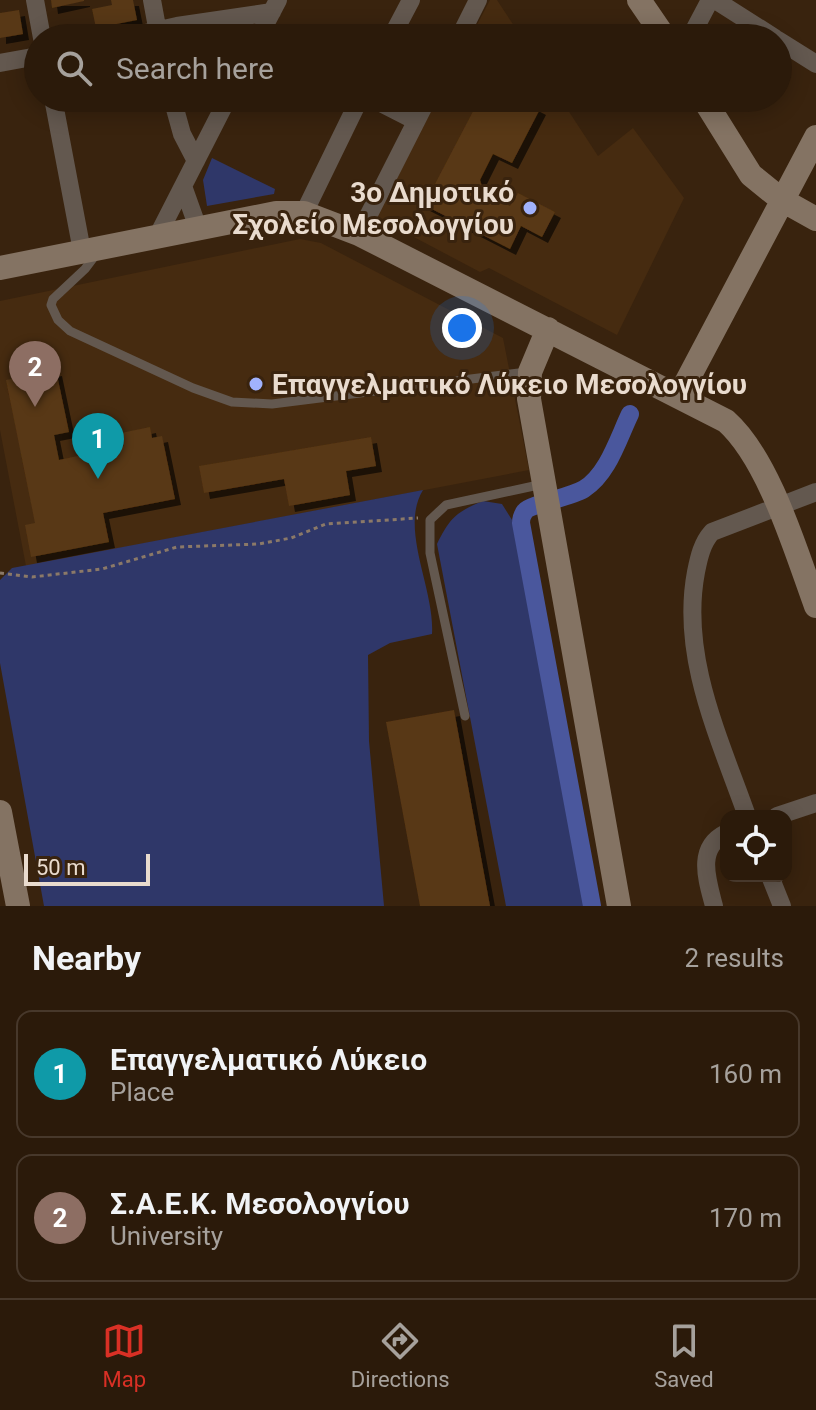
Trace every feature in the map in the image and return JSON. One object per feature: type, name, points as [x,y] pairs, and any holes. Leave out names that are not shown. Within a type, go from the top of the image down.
[{"type":"street","points":[[35,0],[39,24]]},
{"type":"street","points":[[152,0],[156,24]]},
{"type":"street","points":[[398,24],[411,0]]},
{"type":"street","points":[[466,24],[478,0]]},
{"type":"street","points":[[639,0],[655,24]]},
{"type":"street","points":[[698,24],[712,0],[751,24]]},
{"type":"street","points":[[200,24],[275,4]]},
{"type":"street","points":[[267,24],[275,4]]},
{"type":"street","points":[[792,49],[816,64]]},
{"type":"street","points":[[0,63],[24,59]]},
{"type":"street","points":[[57,112],[91,249]]},
{"type":"street","points":[[176,112],[182,134],[196,161]]},
{"type":"street","points":[[158,235],[221,112]]},
{"type":"street","points":[[304,213],[353,112]]},
{"type":"street","points":[[398,112],[416,121]]},
{"type":"street","points":[[359,234],[421,112]]},
{"type":"street","points":[[712,112],[748,171],[782,200],[816,219]]},
{"type":"street","points":[[679,396],[816,137]]},
{"type":"street","points":[[183,186],[198,228]]},
{"type":"street","points":[[0,268],[276,213],[304,213],[359,234],[726,421],[762,474],[816,606]]},
{"type":"street","points":[[548,329],[530,372],[529,399],[619,906]]},
{"type":"street","points":[[745,810],[708,707],[692,645],[692,600],[698,562],[709,535],[777,505],[816,492]]},
{"type":"street","points":[[792,811],[816,803]]},
{"type":"street","points":[[0,812],[18,906]]},
{"type":"street","points":[[714,906],[706,855],[709,845],[720,837]]},
{"type":"street","points":[[772,882],[782,906]]},
{"type":"lane","points":[[91,249],[85,269],[53,299],[53,312],[58,320],[70,331],[193,388],[232,402],[272,404],[530,372]]},
{"type":"lane","points":[[465,716],[430,553],[430,520],[446,505],[546,496]]},
{"type":"path","points":[[0,573],[32,577],[102,569],[177,547],[259,544],[291,538],[326,524],[413,517],[430,520]]},
{"type":"shaded area","points":[[490,0],[497,0],[513,24],[477,24]]},
{"type":"shaded area","name":"3ο Δημοτικό Σχολείο Μεσολογγίου","points":[[431,112],[569,112],[598,156],[633,128],[684,198],[617,335],[489,268],[480,272],[376,217]]},
{"type":"shaded area","points":[[212,158],[275,189],[274,194],[207,206],[203,180]]},
{"type":"shaded area","name":"Επαγγελματικό Λύκειο Μεσολογγίου","points":[[300,239],[321,243],[503,338],[529,470],[26,566],[0,430],[0,301]]},
{"type":"shaded area","points":[[423,490],[417,506],[416,541],[432,634],[390,643],[368,655],[369,741],[384,906],[44,906],[0,663],[0,580],[12,568]]},
{"type":"shaded area","points":[[483,501],[502,504],[512,520],[584,906],[506,906],[437,544],[455,517]]},
{"type":"building","points":[[51,0],[84,0],[84,1],[52,8]]},
{"type":"building","points":[[111,0],[133,0],[137,20],[95,24],[92,9],[112,5]]},
{"type":"building","points":[[19,10],[23,34],[0,38],[0,13]]},
{"type":"building","name":"3ο Δημοτικό Σχολείο Μεσολογγίου","points":[[473,112],[538,112],[512,163],[493,154],[480,180],[484,192],[510,206],[518,193],[555,212],[542,237],[521,226],[510,249],[424,205]]},
{"type":"building","points":[[56,370],[69,432],[54,435],[59,460],[124,446],[121,433],[150,427],[152,438],[162,436],[175,499],[103,513],[109,542],[31,557],[25,525],[35,523],[6,380]]},
{"type":"building","points":[[371,437],[376,466],[346,471],[350,495],[289,506],[284,479],[204,493],[199,466]]},
{"type":"building","points":[[454,710],[490,906],[420,906],[386,722]]},
{"type":"waterway","points":[[592,906],[521,521],[529,508],[578,492],[592,482],[612,455],[630,414]]},
{"type":"place","name":"3ο Δημοτικό Σχολείο Μεσολογγίου","points":[[530,208]]},
{"type":"place","name":"Επαγγελματικό Λύκειο Μεσολογγίου","points":[[256,384]]},
{"type":"place","name":"Σ.Α.Ε.Κ. Μεσολογγίου","points":[[35,407]]},
{"type":"place","name":"Επαγγελματικό Λύκειο","points":[[98,479]]}]
